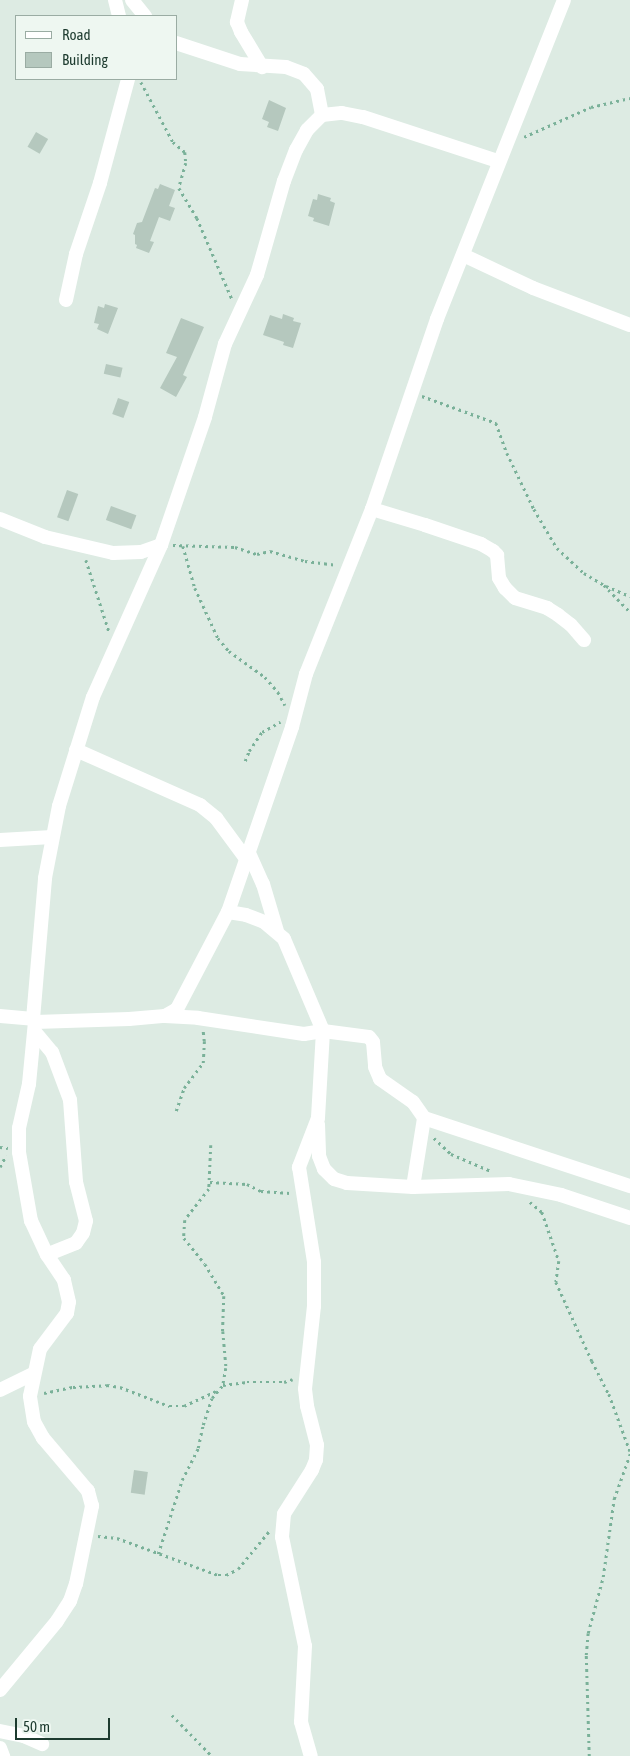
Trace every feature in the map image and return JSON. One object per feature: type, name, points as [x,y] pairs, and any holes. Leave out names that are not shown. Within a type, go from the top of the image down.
[{"type":"street","points":[[115,0],[119,15]]},
{"type":"street","points":[[132,0],[144,15]]},
{"type":"street","points":[[242,0],[238,22],[241,32],[262,67]]},
{"type":"street","points":[[165,1016],[177,1009],[228,912],[248,857],[306,674],[372,509],[437,319],[463,256],[498,161],[564,0]]},
{"type":"street","points":[[178,44],[217,58],[262,67],[286,67],[304,74],[317,89],[322,115]]},
{"type":"street","points":[[66,300],[76,254],[100,183],[128,80]]},
{"type":"street","points":[[0,1690],[57,1621],[70,1601],[76,1584],[92,1506],[88,1491],[43,1438],[34,1422],[30,1396],[33,1374],[40,1349],[69,1307],[68,1292],[64,1280],[47,1255],[31,1221],[19,1152],[20,1112],[29,1084],[45,878],[52,837],[93,697],[161,545],[205,417],[225,344],[249,295],[265,253],[284,181],[296,150],[307,130],[322,115],[342,113],[363,117],[498,161]]},
{"type":"street","points":[[463,256],[533,288],[630,325]]},
{"type":"street","points":[[372,509],[425,524],[493,551],[497,555],[499,578],[505,588],[515,598],[547,608],[571,624],[584,640]]},
{"type":"street","points":[[0,519],[29,532],[82,547],[128,554],[161,545]]},
{"type":"street","points":[[76,750],[200,805],[216,818],[248,857],[263,884],[276,931]]},
{"type":"street","points":[[0,840],[52,837]]},
{"type":"street","points":[[228,912],[264,922],[284,939],[323,1031],[318,1118],[319,1156],[324,1169],[334,1179],[347,1183],[413,1187],[509,1184],[561,1195],[630,1218]]},
{"type":"street","points":[[0,1016],[34,1024],[165,1016],[198,1018],[304,1034],[323,1031],[370,1038],[373,1042],[375,1067],[380,1078],[413,1102],[424,1121],[413,1187]]},
{"type":"street","points":[[34,1024],[52,1052],[70,1100],[75,1144],[76,1182],[86,1221],[84,1233],[76,1243],[47,1255]]},
{"type":"street","points":[[311,1756],[301,1722],[305,1646],[282,1537],[284,1514],[316,1460],[317,1446],[307,1406],[306,1375],[314,1306],[314,1262],[307,1228],[299,1162],[313,1134],[318,1118]]},
{"type":"street","points":[[424,1121],[630,1186]]},
{"type":"street","points":[[0,1390],[33,1374]]},
{"type":"street","points":[[0,1730],[24,1736],[42,1744]]},
{"type":"street","points":[[0,1748],[3,1756]]},
{"type":"path","points":[[141,80],[174,142],[185,152],[186,163],[179,188],[197,218],[211,256],[239,314]]},
{"type":"path","points":[[504,146],[592,106],[630,98]]},
{"type":"path","points":[[411,392],[496,423],[507,453],[534,508],[557,548],[584,573],[604,585],[630,596]]},
{"type":"path","points":[[161,545],[235,547],[257,554],[270,551],[314,563],[348,566]]},
{"type":"path","points":[[183,546],[195,588],[218,638],[229,651],[265,677],[278,692],[291,721],[262,732],[252,745],[245,761]]},
{"type":"path","points":[[82,547],[106,620],[112,652]]},
{"type":"path","points":[[604,585],[630,612]]},
{"type":"path","points":[[176,1111],[184,1088],[203,1063],[204,1041],[198,1018]]},
{"type":"path","points":[[424,1121],[445,1150],[492,1172]]},
{"type":"path","points":[[158,1554],[182,1480],[198,1448],[212,1398],[223,1385],[226,1368],[223,1331],[224,1296],[205,1264],[184,1238],[185,1220],[206,1195],[210,1182],[211,1145]]},
{"type":"path","points":[[0,1167],[10,1148]]},
{"type":"path","points":[[210,1182],[247,1184],[261,1191],[304,1193]]},
{"type":"path","points":[[529,1201],[542,1212],[559,1261],[556,1282],[609,1394],[630,1453],[614,1500],[603,1577],[588,1632],[586,1655],[589,1756]]},
{"type":"path","points":[[223,1385],[247,1382],[284,1382],[306,1375]]},
{"type":"path","points":[[30,1396],[73,1387],[107,1385],[120,1387],[169,1406],[184,1406],[219,1389]]},
{"type":"path","points":[[86,1535],[117,1538],[218,1575],[232,1574],[284,1514]]},
{"type":"path","points":[[172,1714],[212,1756]]},
{"type":"building","points":[[269,100],[286,108],[278,131],[267,127],[269,122],[262,119]]},
{"type":"building","points":[[36,132],[48,139],[40,154],[28,147]]},
{"type":"building","points":[[160,184],[175,190],[169,206],[175,208],[170,221],[159,217],[150,241],[154,242],[149,253],[136,248],[135,235],[133,234],[137,223],[142,222],[155,188],[158,189]]},
{"type":"building","points":[[318,194],[331,198],[330,201],[335,203],[329,226],[313,221],[314,218],[308,216],[313,199],[317,200]]},
{"type":"building","points":[[105,304],[118,308],[108,334],[97,329],[99,324],[94,323],[98,306],[104,308]]},
{"type":"building","points":[[283,314],[294,318],[293,321],[301,323],[293,348],[283,345],[284,342],[263,335],[270,315],[282,319]]},
{"type":"building","points":[[181,318],[204,327],[183,375],[187,377],[176,397],[160,388],[177,357],[166,353]]},
{"type":"building","points":[[106,364],[123,368],[120,378],[104,374]]},
{"type":"building","points":[[118,398],[129,402],[123,418],[112,414]]},
{"type":"building","points":[[67,490],[78,494],[68,521],[57,517]]},
{"type":"building","points":[[111,506],[136,515],[131,529],[106,520]]},
{"type":"building","points":[[134,1470],[148,1472],[145,1495],[131,1493]]}]
